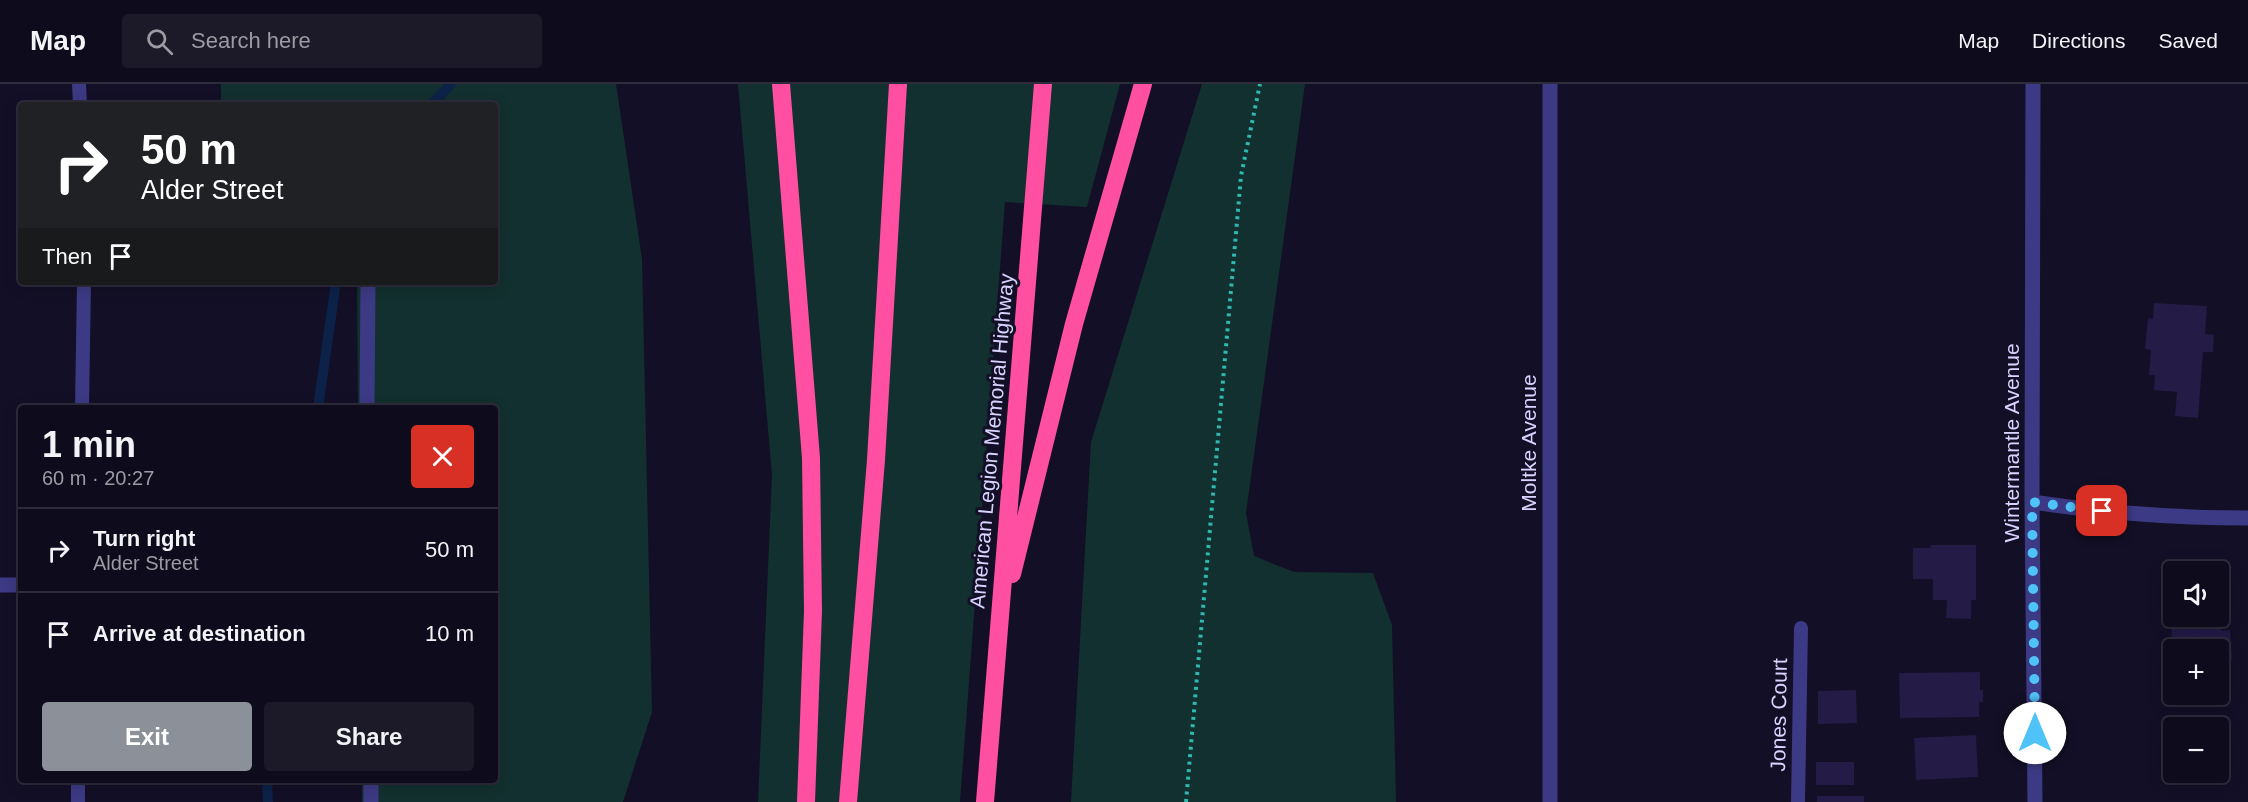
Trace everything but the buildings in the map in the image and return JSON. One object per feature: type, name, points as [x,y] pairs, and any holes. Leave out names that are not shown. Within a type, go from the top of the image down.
[{"type":"highway","points":[[782,84],[811,458],[813,611],[806,802]]},
{"type":"highway","points":[[848,802],[876,460],[898,84]]},
{"type":"highway","name":"American Legion Memorial Highway","points":[[985,802],[1044,84]]},
{"type":"highway","points":[[999,625],[1074,324],[1143,84]]},
{"type":"street","name":"Moltke Avenue","points":[[1550,84],[1550,802]]},
{"type":"street","name":"Wintermantle Avenue","points":[[2033,84],[2032,502],[2035,802]]},
{"type":"street","points":[[367,405],[368,285]]},
{"type":"street","points":[[2032,502],[2082,510],[2206,518],[2248,518]]},
{"type":"street","points":[[0,585],[18,585]]},
{"type":"street","points":[[371,783],[371,802]]},
{"type":"lane","points":[[79,84],[80,102]]},
{"type":"lane","points":[[81,405],[84,285]]},
{"type":"lane","name":"Jones Court","points":[[1798,802],[1801,628]]},
{"type":"lane","points":[[78,783],[78,802]]},
{"type":"path","points":[[1186,802],[1241,176],[1260,84]]},
{"type":"green space","points":[[221,84],[616,84],[642,259],[652,712],[623,802],[362,802],[362,783],[498,783],[498,405],[358,405],[357,285],[498,285],[498,102],[221,102]]},
{"type":"green space","points":[[738,84],[1120,84],[1087,207],[1005,202],[960,802],[758,802],[772,475]]},
{"type":"green space","points":[[1202,84],[1305,84],[1246,513],[1254,556],[1294,572],[1373,573],[1392,625],[1396,802],[1071,802],[1091,442]]},
{"type":"waterway","points":[[434,102],[451,84]]},
{"type":"waterway","points":[[318,405],[336,285]]},
{"type":"waterway","points":[[267,783],[268,802]]},
{"type":"route","points":[[2035,733],[2032,502],[2102,511]]}]
